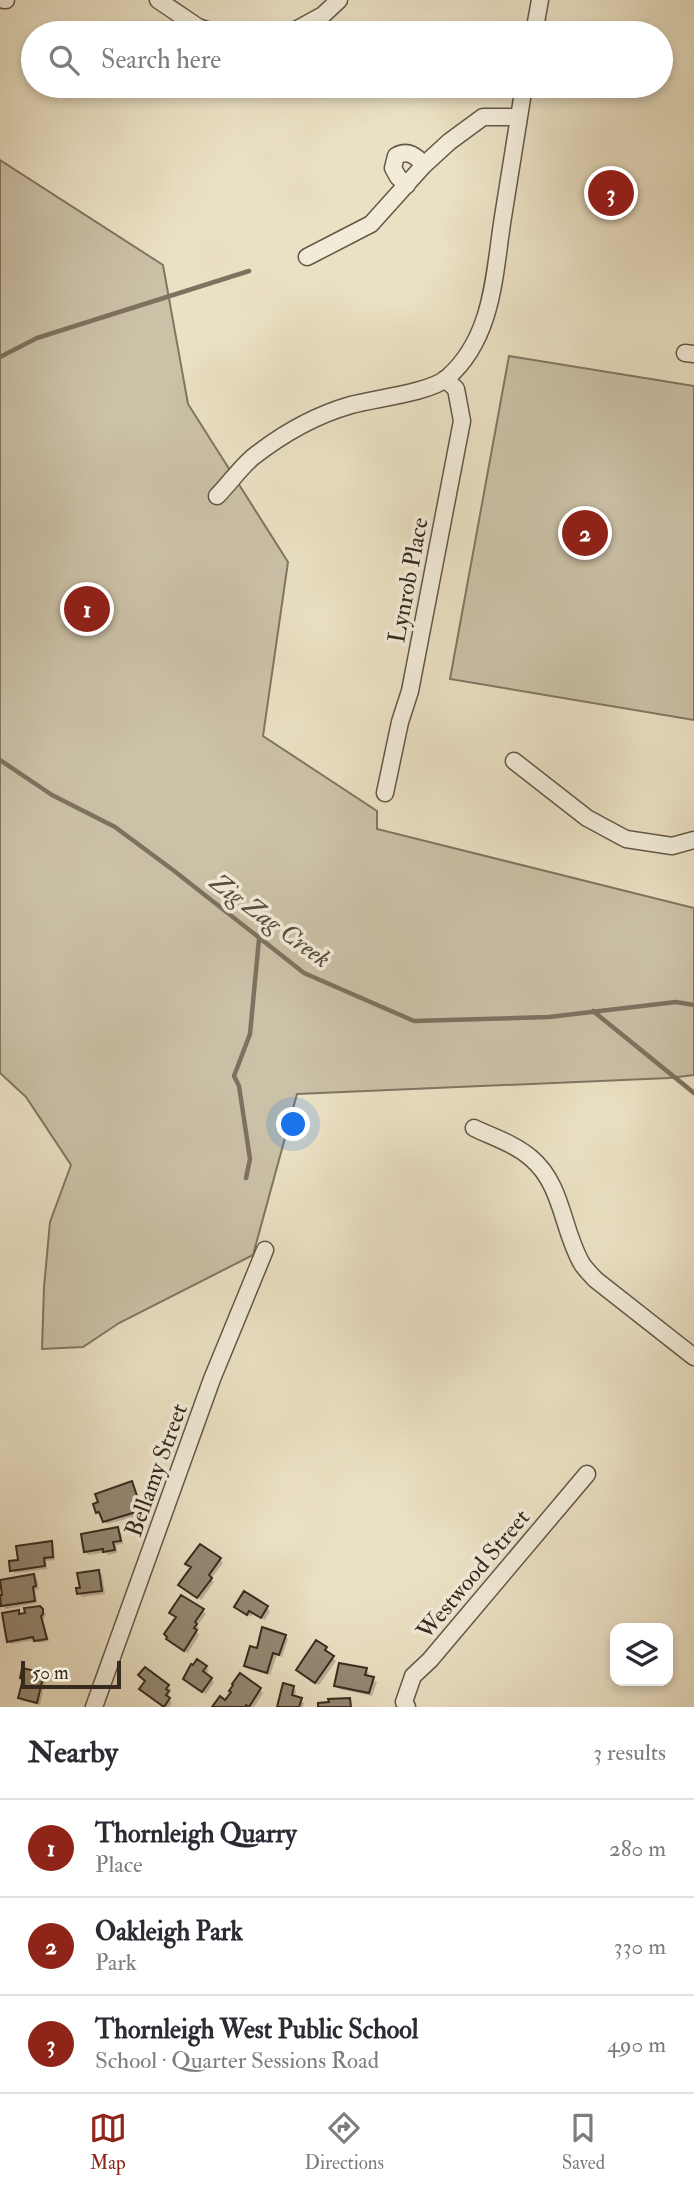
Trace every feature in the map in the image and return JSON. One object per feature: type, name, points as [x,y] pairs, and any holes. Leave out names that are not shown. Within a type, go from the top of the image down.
[{"type":"street","points":[[159,0],[189,21]]},
{"type":"street","points":[[312,21],[339,0]]},
{"type":"street","points":[[536,21],[540,0]]},
{"type":"street","points":[[217,496],[251,458],[300,427],[347,406],[421,390],[445,379],[474,344],[491,300],[522,98]]},
{"type":"street","points":[[307,257],[371,224],[424,165],[483,117],[519,117]]},
{"type":"street","points":[[407,185],[395,172],[393,163],[396,156],[405,152],[412,154],[424,165]]},
{"type":"street","name":"Lynrob Place","points":[[385,793],[400,722],[410,691],[462,421],[456,389],[445,379]]},
{"type":"street","points":[[514,761],[587,818],[626,839],[672,846],[694,840]]},
{"type":"street","points":[[474,1128],[520,1150],[538,1165],[554,1189],[584,1267],[596,1280],[694,1357]]},
{"type":"street","name":"Bellamy Street","points":[[94,1707],[212,1379],[265,1250]]},
{"type":"street","name":"Westwood Street","points":[[407,1707],[404,1702],[413,1676],[430,1660],[587,1474]]},
{"type":"shaded area","points":[[0,160],[163,265],[188,404],[288,562],[263,736],[377,811],[377,829],[694,908],[694,1075],[297,1094],[253,1255],[119,1323],[83,1347],[42,1349],[50,1222],[71,1165],[26,1097],[0,1073]]},
{"type":"shaded area","points":[[509,356],[694,386],[694,720],[450,679]]},
{"type":"building","points":[[132,1481],[139,1502],[133,1504],[136,1512],[103,1522],[93,1504],[98,1502],[95,1494]]},
{"type":"building","points":[[118,1527],[121,1541],[113,1542],[115,1550],[84,1552],[81,1534]]},
{"type":"building","points":[[52,1541],[53,1557],[44,1558],[45,1566],[10,1571],[9,1561],[18,1560],[16,1546]]},
{"type":"building","points":[[200,1544],[221,1558],[209,1575],[212,1578],[197,1598],[178,1585],[191,1567],[185,1564]]},
{"type":"building","points":[[99,1570],[102,1591],[77,1594],[76,1588],[80,1588],[77,1573]]},
{"type":"building","points":[[34,1574],[35,1601],[1,1606],[0,1580]]},
{"type":"building","points":[[244,1591],[268,1606],[261,1618],[249,1611],[247,1615],[234,1607]]},
{"type":"building","points":[[181,1595],[204,1609],[195,1622],[197,1624],[194,1628],[197,1630],[184,1651],[166,1639],[164,1634],[176,1617],[169,1613]]},
{"type":"building","points":[[40,1606],[43,1609],[41,1616],[47,1639],[34,1641],[33,1637],[7,1642],[2,1613],[19,1610],[19,1614],[25,1613],[24,1608]]},
{"type":"building","points":[[262,1627],[286,1635],[279,1655],[273,1653],[267,1673],[244,1666],[250,1646],[257,1648]]},
{"type":"building","points":[[316,1640],[334,1656],[315,1683],[296,1670]]},
{"type":"building","points":[[197,1659],[207,1666],[203,1671],[212,1678],[202,1692],[183,1679]]},
{"type":"building","points":[[339,1663],[367,1668],[365,1675],[374,1677],[369,1693],[334,1686]]},
{"type":"building","points":[[145,1667],[169,1685],[166,1695],[170,1698],[164,1707],[139,1689],[145,1681],[138,1675]]},
{"type":"building","points":[[22,1668],[44,1673],[37,1703],[18,1698],[23,1679],[20,1678]]},
{"type":"building","points":[[240,1673],[261,1688],[249,1707],[212,1707],[220,1696],[225,1700]]},
{"type":"building","points":[[283,1683],[294,1686],[292,1695],[302,1698],[299,1707],[277,1707]]},
{"type":"building","points":[[350,1698],[351,1707],[318,1707],[318,1703],[329,1702],[328,1699]]},
{"type":"waterway","points":[[0,357],[37,338],[249,271]]},
{"type":"waterway","name":"Zig Zag Creek","points":[[0,760],[52,795],[115,827],[304,973],[414,1021],[549,1017],[676,1002],[694,1005]]},
{"type":"waterway","points":[[246,1178],[250,1159],[239,1086],[234,1076],[250,1034],[259,939]]},
{"type":"waterway","name":"Zig Zag Creek","points":[[593,1011],[694,1093]]},
{"type":"place","name":"Thornleigh West Public School","points":[[611,193]]},
{"type":"place","name":"Oakleigh Park","points":[[585,533]]},
{"type":"place","name":"Thornleigh Quarry","points":[[87,609]]}]
